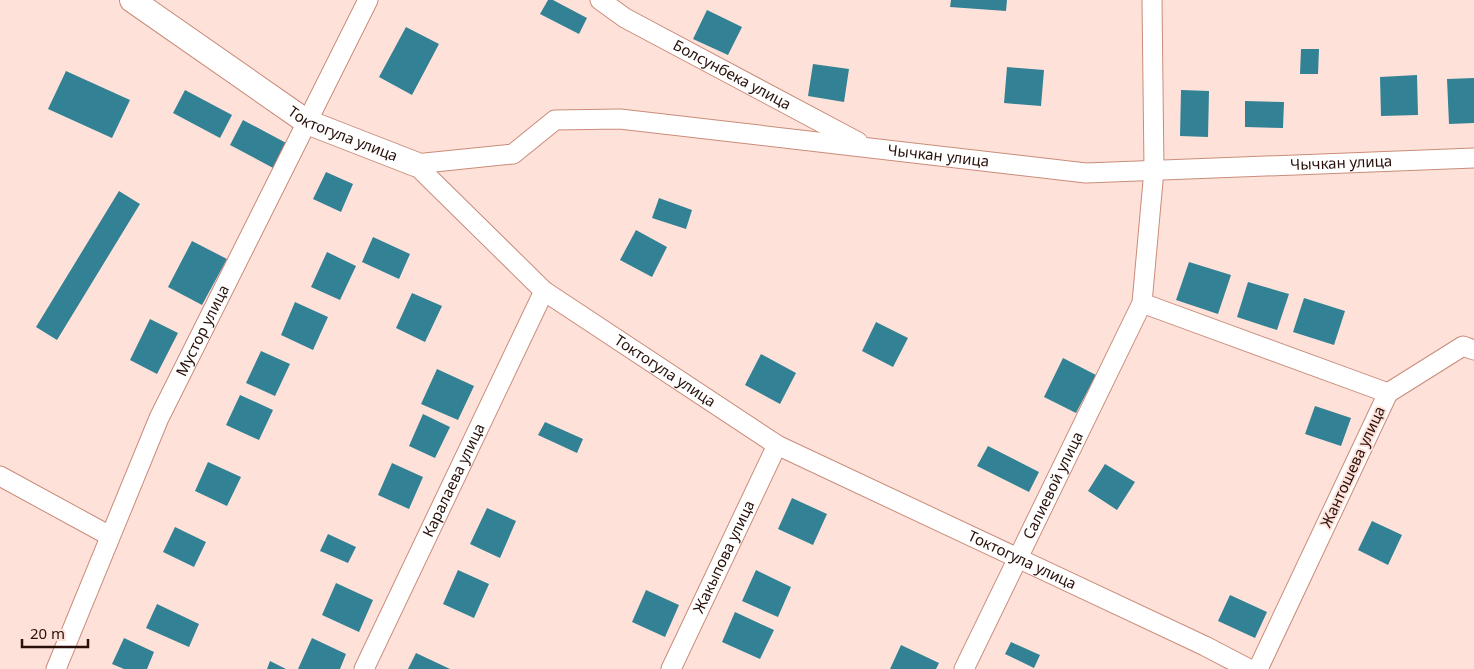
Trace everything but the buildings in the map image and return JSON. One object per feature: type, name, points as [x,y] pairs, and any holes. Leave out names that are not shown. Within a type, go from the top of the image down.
[{"type":"street","name":"Токтогула улица","points":[[132,0],[307,122],[415,164],[544,291],[777,445],[1205,646],[1249,669]]},
{"type":"street","name":"Мустор улица","points":[[56,669],[160,418],[368,0]]},
{"type":"street","name":"Болсунбека улица","points":[[600,0],[625,18],[868,147]]},
{"type":"street","points":[[1142,303],[1154,170],[1152,0]]},
{"type":"street","name":"Чычкан улица","points":[[415,164],[514,154],[555,120],[620,119],[1086,172],[1474,158]]},
{"type":"street","name":"Каралаева улица","points":[[364,669],[544,291]]},
{"type":"street","name":"Жантошева улица","points":[[1142,303],[1388,393],[1258,669]]},
{"type":"street","name":"Салиевой улица","points":[[964,669],[1142,303]]},
{"type":"street","points":[[1388,393],[1463,346],[1474,350]]},
{"type":"street","name":"Жакыпова улица","points":[[671,669],[777,445]]},
{"type":"street","points":[[0,476],[110,536]]}]
